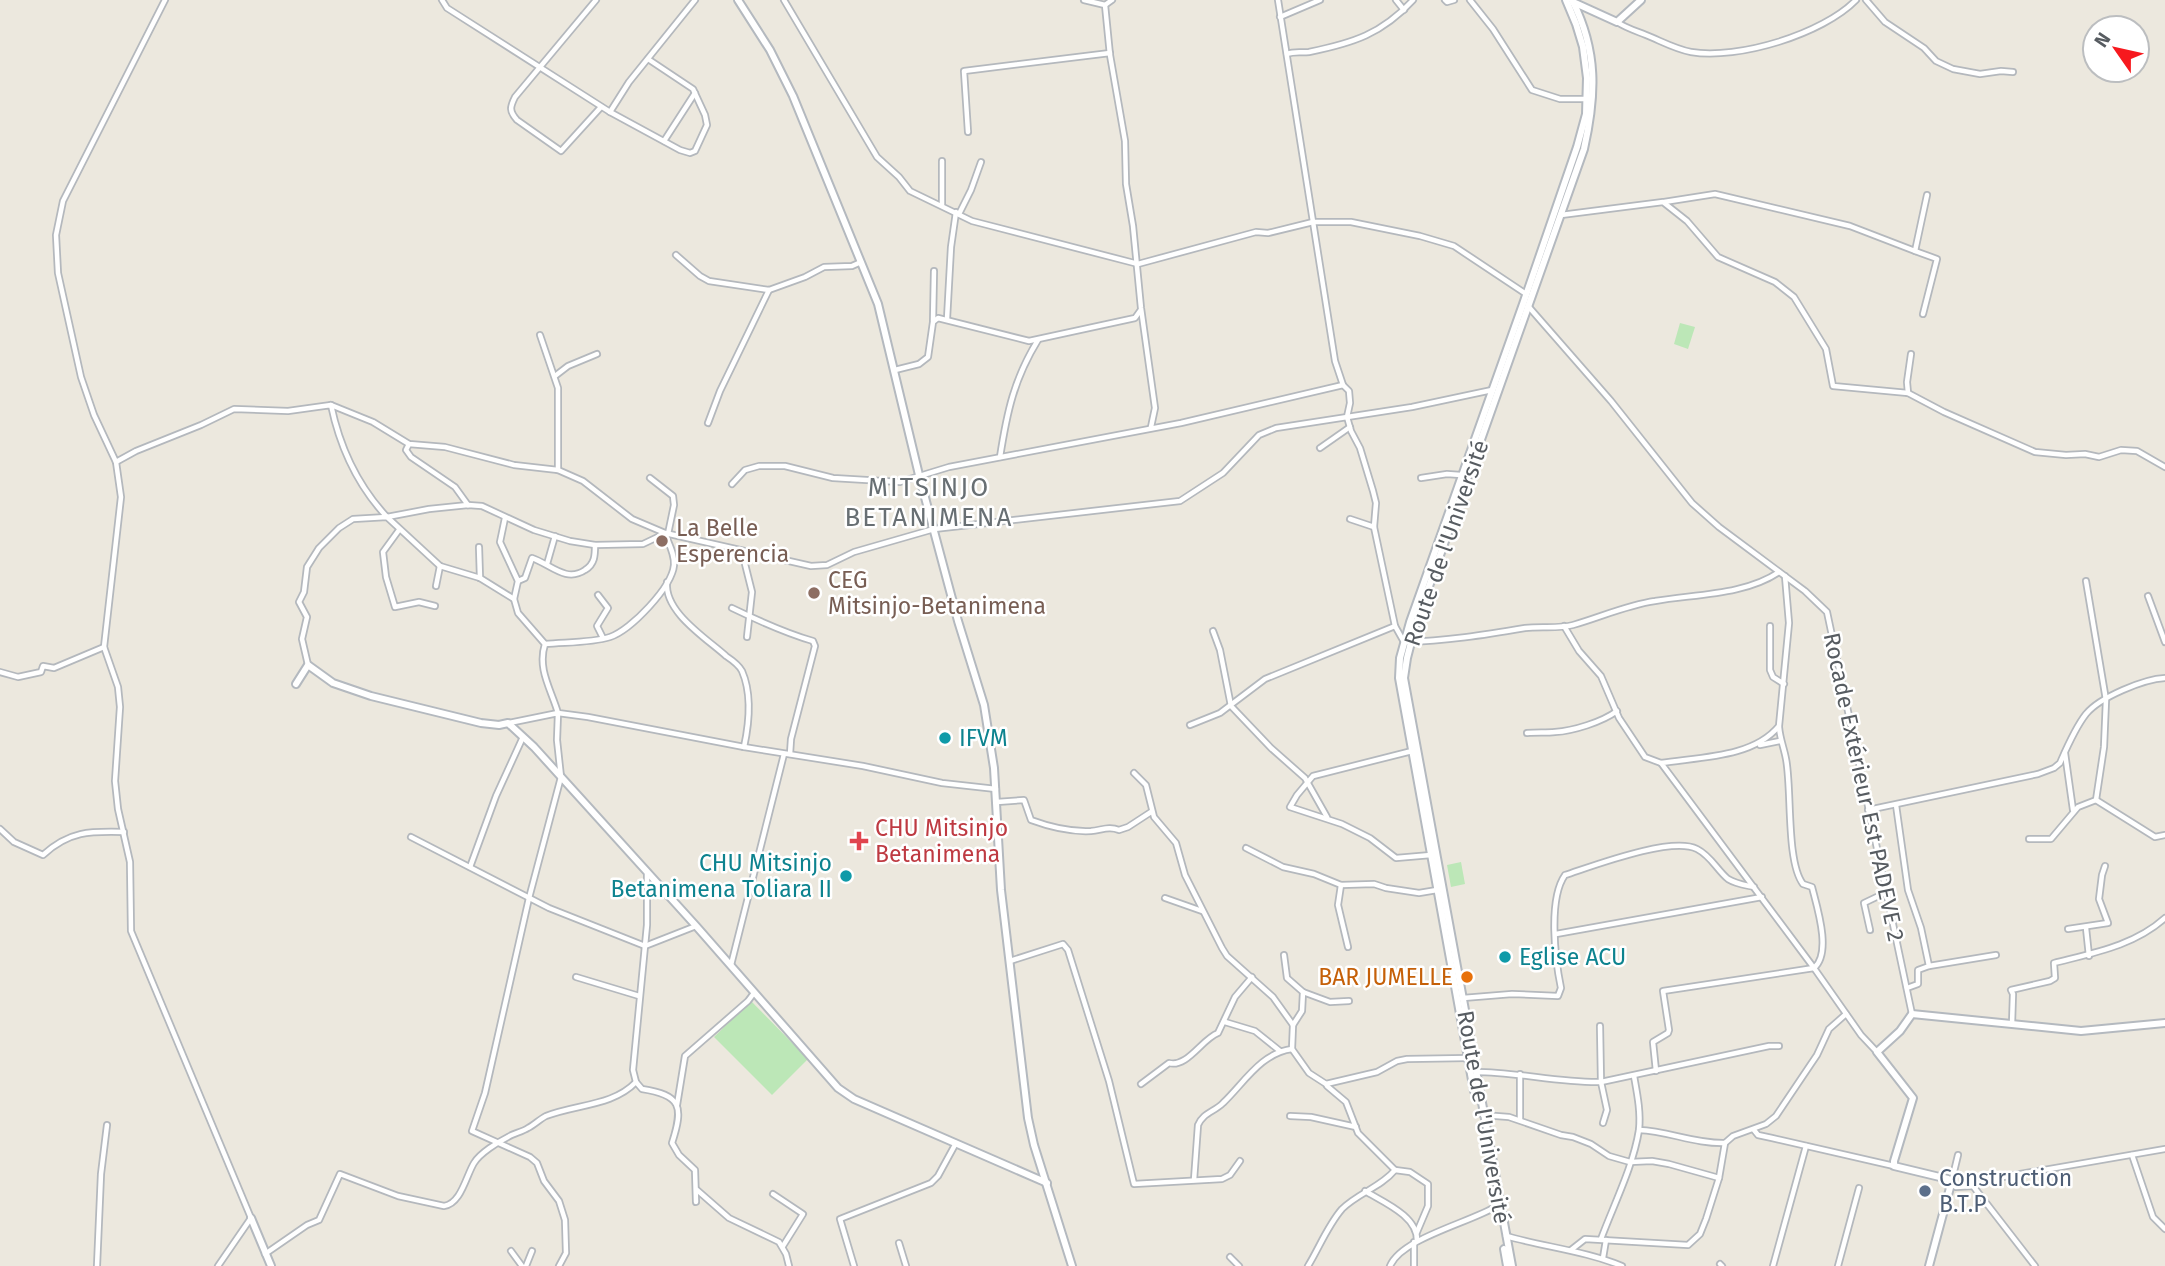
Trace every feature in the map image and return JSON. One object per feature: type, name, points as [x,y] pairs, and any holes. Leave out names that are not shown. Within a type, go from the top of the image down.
[{"type":"street","points":[[165,0],[63,201],[57,235],[58,273],[81,376],[94,415],[116,462],[121,497],[104,647],[118,687],[120,707],[115,781],[130,862],[131,931],[271,1266]]},
{"type":"street","points":[[442,0],[447,8],[610,113],[680,150],[695,151],[707,125],[695,93],[648,59]]},
{"type":"street","points":[[596,0],[515,97],[510,107],[512,114],[561,151],[601,107]]},
{"type":"street","points":[[610,113],[695,0]]},
{"type":"street","points":[[738,0],[770,50],[793,96],[878,304],[919,475],[958,621],[984,705],[996,789],[1002,890],[1028,1118],[1072,1266]]},
{"type":"street","points":[[784,0],[871,151],[910,191],[981,223],[1138,264],[1256,232],[1268,233],[1313,222],[1351,222],[1454,246],[1526,294]]},
{"type":"street","points":[[1084,0],[1105,5],[1112,0]]},
{"type":"street","points":[[1278,0],[1331,339],[1343,384],[1349,391],[1347,417],[1360,448],[1376,503],[1374,527],[1395,626],[1407,642],[1449,641],[1460,636],[1473,637],[1526,628],[1564,626],[1654,601],[1747,586],[1782,573],[1789,623],[1779,726],[1780,741],[1786,757],[1796,868],[1803,884],[1812,887],[1820,918],[1821,958],[1814,968],[1663,991],[1669,1030],[1653,1042],[1656,1071]]},
{"type":"street","points":[[1280,17],[1320,0]]},
{"type":"street","points":[[1396,0],[1404,10]]},
{"type":"street","points":[[1287,54],[1306,53],[1364,38],[1395,18],[1413,0]]},
{"type":"street","points":[[1445,0],[1454,0]]},
{"type":"street","points":[[1470,0],[1493,29],[1532,90],[1560,99],[1587,99]]},
{"type":"street","points":[[1617,22],[1641,0]]},
{"type":"street","points":[[1570,1],[1678,49],[1693,53],[1731,52],[1788,39],[1848,8],[1856,0]]},
{"type":"street","points":[[1866,0],[1885,22],[1924,48],[1936,61],[1953,69],[1980,74],[2013,72]]},
{"type":"street","name":"Route de l'Université","points":[[1424,595],[1461,475],[1577,147],[1587,99],[1583,47],[1570,1]]},
{"type":"street","name":"Route de l'Université","points":[[1509,1266],[1399,678],[1407,642],[1584,149],[1594,77],[1583,22],[1570,1]]},
{"type":"street","points":[[1105,5],[1125,141],[1126,184],[1155,408],[1151,428]]},
{"type":"street","points":[[968,132],[964,71],[1110,53]]},
{"type":"street","points":[[664,141],[695,93]]},
{"type":"street","points":[[942,161],[942,205]]},
{"type":"street","points":[[947,319],[951,247],[957,213],[971,190],[981,162]]},
{"type":"street","points":[[1560,215],[1715,194],[1850,226],[1937,259],[1923,314]]},
{"type":"street","points":[[1915,251],[1927,195]]},
{"type":"street","points":[[1663,202],[1687,221],[1718,257],[1775,282],[1794,297],[1826,349],[1833,386],[1908,393],[2035,452],[2099,457],[2121,450],[2137,451],[2165,467]]},
{"type":"street","points":[[676,255],[709,281],[769,290],[824,267],[852,266],[862,262]]},
{"type":"street","points":[[895,370],[919,364],[928,357],[933,322],[934,271]]},
{"type":"street","points":[[708,423],[720,391],[769,290]]},
{"type":"street","name":"Rocade Extérieur Est PADEVE 2","points":[[1528,306],[1611,401],[1692,503],[1719,527],[1816,600],[1827,612],[1912,1014]]},
{"type":"street","points":[[933,322],[938,318],[947,319],[1029,341],[1135,317],[1141,308]]},
{"type":"street","points":[[540,335],[558,388],[558,470]]},
{"type":"street","points":[[1000,457],[1008,410],[1022,365],[1038,340]]},
{"type":"street","points":[[555,376],[568,366],[597,354]]},
{"type":"street","points":[[1908,393],[1911,354]]},
{"type":"street","points":[[732,484],[746,470],[759,466],[785,466],[833,478],[900,482],[919,475],[1000,457],[1181,423],[1343,384]]},
{"type":"street","points":[[116,462],[234,409],[288,411],[331,405],[373,422],[409,444],[445,447],[514,465],[558,470],[583,481],[632,519],[666,534],[811,566],[827,565],[854,552],[934,529],[1180,501],[1223,473],[1259,435],[1276,428],[1412,407],[1492,390]]},
{"type":"street","points":[[331,405],[340,439],[357,477],[369,498],[399,530],[440,566],[480,578],[514,599]]},
{"type":"street","points":[[1320,448],[1350,427]]},
{"type":"street","points":[[409,444],[406,450],[411,457],[455,487],[468,505]]},
{"type":"street","points":[[1421,478],[1461,475]]},
{"type":"street","points":[[545,644],[603,638],[619,633],[657,598],[674,568],[674,556],[666,534],[674,505],[673,496],[650,478]]},
{"type":"street","points":[[666,534],[643,544],[595,545],[555,536],[505,518],[482,506],[468,505],[387,517],[353,519],[339,528],[319,548],[307,567],[304,592],[299,602],[307,617],[302,639],[308,665],[333,682],[371,696],[481,723],[499,725],[558,713],[942,783],[996,789]]},
{"type":"street","points":[[505,518],[500,542],[518,581],[514,599],[518,613],[545,644]]},
{"type":"street","points":[[1350,519],[1374,527]]},
{"type":"street","points":[[399,530],[386,544],[383,552],[386,578],[396,607],[419,602],[435,606]]},
{"type":"street","points":[[547,564],[555,536]]},
{"type":"street","points":[[518,581],[525,578],[532,558],[568,575],[582,572],[594,561],[595,545]]},
{"type":"street","points":[[479,547],[480,578]]},
{"type":"street","points":[[745,552],[744,560],[752,592],[747,636]]},
{"type":"street","points":[[436,586],[440,566]]},
{"type":"street","points":[[2086,581],[2106,699],[2104,747],[2096,800]]},
{"type":"street","points":[[667,582],[668,597],[690,626],[741,671],[749,713],[744,747]]},
{"type":"street","points":[[598,595],[608,608],[597,626],[603,638]]},
{"type":"street","points":[[2148,596],[2165,642]]},
{"type":"street","points":[[731,965],[815,646],[813,641],[782,632],[773,625],[732,608]]},
{"type":"street","points":[[1190,725],[1220,713],[1265,679],[1395,626]]},
{"type":"street","points":[[1564,626],[1579,651],[1601,676],[1619,718],[1645,757],[1661,763],[1724,754],[1780,741]]},
{"type":"street","points":[[1770,626],[1770,670],[1773,677],[1784,684]]},
{"type":"street","points":[[1213,631],[1220,650],[1231,706],[1307,782],[1327,818]]},
{"type":"street","name":"Route de l'Université","points":[[1407,642],[1404,678],[1506,1236],[1509,1266]]},
{"type":"street","points":[[545,644],[542,668],[558,713],[557,740],[561,777],[529,898],[485,1093],[472,1131],[537,1163],[544,1181],[559,1201],[565,1220],[566,1254],[559,1266]]},
{"type":"street","points":[[0,672],[18,677],[41,672],[43,666],[54,668],[104,647]]},
{"type":"street","points":[[296,684],[308,665]]},
{"type":"street","points":[[1868,810],[2038,774],[2054,768],[2087,713],[2106,699],[2147,680],[2165,678]]},
{"type":"street","points":[[1527,733],[1575,729],[1609,717],[1617,711]]},
{"type":"street","points":[[508,723],[648,872],[838,1088],[854,1099],[1047,1183]]},
{"type":"street","points":[[1755,745],[1773,734],[1779,726]]},
{"type":"street","points":[[470,867],[496,796],[523,737]]},
{"type":"street","points":[[1412,751],[1313,776],[1290,807],[1327,818],[1370,838],[1396,858],[1431,855]]},
{"type":"street","points":[[2065,752],[2073,812]]},
{"type":"street","points":[[1661,763],[1755,887],[1861,1035],[1913,1098],[1894,1167]]},
{"type":"street","points":[[1134,773],[1146,785],[1152,812],[1176,843],[1185,875],[1227,956],[1272,997],[1293,1026]]},
{"type":"street","points":[[997,802],[1024,800],[1031,820],[1050,827],[1086,831],[1113,827],[1119,830],[1152,812]]},
{"type":"street","points":[[2029,839],[2051,839],[2078,807],[2096,800]]},
{"type":"street","points":[[2096,800],[2155,838],[2165,835]]},
{"type":"street","points":[[1896,805],[1908,890],[1921,928],[1929,966]]},
{"type":"street","points":[[0,829],[14,842],[43,855],[58,841],[75,834],[124,831]]},
{"type":"street","points":[[411,837],[529,898],[645,946],[696,926]]},
{"type":"street","points":[[1463,998],[1558,996],[1561,988],[1554,915],[1556,890],[1565,875],[1639,852],[1690,846],[1707,856],[1727,878],[1755,887]]},
{"type":"street","points":[[1246,848],[1283,867],[1314,874],[1341,885],[1374,884],[1419,893],[1437,890]]},
{"type":"street","points":[[2068,929],[2108,923],[2099,899],[2105,866]]},
{"type":"street","points":[[648,872],[645,946],[633,1070],[636,1082],[642,1089],[666,1094],[677,1105]]},
{"type":"street","points":[[1341,885],[1338,905],[1348,947]]},
{"type":"street","points":[[1870,930],[1864,903],[1887,892]]},
{"type":"street","points":[[1556,933],[1762,897]]},
{"type":"street","points":[[1165,898],[1202,911]]},
{"type":"street","points":[[2011,1025],[2011,990],[2055,978],[2054,963],[2088,956],[2139,937],[2165,918]]},
{"type":"street","points":[[2085,928],[2088,956]]},
{"type":"street","points":[[1010,961],[1063,944],[1068,950],[1109,1081],[1134,1184],[1222,1179],[1230,1175],[1240,1161]]},
{"type":"street","points":[[1907,988],[1918,984],[1918,970],[1996,955]]},
{"type":"street","points":[[1284,956],[1287,978],[1303,992],[1330,1002],[1349,1001]]},
{"type":"street","points":[[576,976],[639,996]]},
{"type":"street","points":[[1252,977],[1223,1019],[1255,1031],[1280,1051]]},
{"type":"street","points":[[1303,992],[1302,1011],[1293,1026],[1292,1049],[1309,1073],[1346,1102],[1358,1133],[1395,1170],[1410,1172],[1428,1184],[1428,1206],[1417,1233],[1414,1266]]},
{"type":"street","points":[[696,1202],[695,1170],[679,1155],[673,1143],[678,1125],[677,1105],[685,1056],[754,993]]},
{"type":"street","points":[[1571,1250],[1585,1239],[1688,1245],[1700,1234],[1719,1178],[1726,1143],[1733,1136],[1753,1130],[1776,1116],[1817,1055],[1829,1029],[1846,1014]]},
{"type":"street","points":[[1877,1052],[1900,1031],[1912,1014],[2081,1031],[2165,1023]]},
{"type":"street","points":[[1141,1084],[1169,1063],[1174,1065],[1181,1062],[1212,1035],[1218,1033],[1226,1022]]},
{"type":"street","points":[[1600,1026],[1601,1082],[1607,1110],[1603,1123]]},
{"type":"street","points":[[1475,1072],[1520,1074],[1576,1083],[1601,1082],[1779,1046]]},
{"type":"street","points":[[1194,1180],[1201,1118],[1224,1103],[1253,1070],[1280,1051],[1292,1049]]},
{"type":"street","points":[[1326,1084],[1377,1072],[1397,1061],[1407,1059],[1468,1058]]},
{"type":"street","points":[[1520,1074],[1521,1120]]},
{"type":"street","points":[[1603,1258],[1604,1240],[1639,1130],[1639,1100],[1634,1075]]},
{"type":"street","points":[[265,1254],[319,1220],[340,1174],[398,1196],[450,1205],[475,1161],[506,1138],[547,1116],[584,1104],[615,1098],[636,1082]]},
{"type":"street","points":[[1483,1115],[1521,1120],[1573,1137],[1591,1144],[1609,1156],[1630,1162],[1652,1161],[1669,1164],[1719,1178]]},
{"type":"street","points":[[1290,1116],[1311,1117],[1356,1127]]},
{"type":"street","points":[[97,1266],[107,1125]]},
{"type":"street","points":[[1639,1130],[1651,1130],[1698,1142],[1726,1143]]},
{"type":"street","points":[[1753,1130],[1758,1135],[1948,1179],[1956,1187],[2165,1149]]},
{"type":"street","points":[[854,1266],[840,1219],[931,1183],[938,1176],[957,1142]]},
{"type":"street","points":[[1773,1266],[1806,1146]]},
{"type":"street","points":[[1929,1266],[1958,1155]]},
{"type":"street","points":[[2132,1156],[2153,1217],[2165,1229]]},
{"type":"street","points":[[1308,1266],[1337,1216],[1365,1191],[1382,1182],[1395,1170]]},
{"type":"street","points":[[1973,1186],[2035,1266]]},
{"type":"street","points":[[695,1187],[729,1218],[783,1246],[789,1266]]},
{"type":"street","points":[[1838,1266],[1859,1188]]},
{"type":"street","points":[[1365,1191],[1406,1218],[1417,1233]]},
{"type":"street","points":[[774,1194],[803,1214],[783,1246]]},
{"type":"street","points":[[1390,1266],[1397,1254],[1415,1242],[1497,1206]]},
{"type":"street","points":[[218,1266],[251,1218]]},
{"type":"street","points":[[1506,1236],[1603,1258],[1622,1266]]},
{"type":"street","points":[[899,1243],[906,1266]]},
{"type":"street","points":[[511,1251],[524,1266],[532,1251]]},
{"type":"street","points":[[1230,1257],[1239,1266]]},
{"type":"green space","points":[[1680,323],[1695,327],[1688,349],[1674,344]]},
{"type":"green space","points":[[1461,862],[1465,884],[1451,887],[1447,865]]},
{"type":"green space","points":[[751,1001],[808,1059],[772,1095],[714,1037]]},
{"type":"place","name":"La Belle Esperencia","points":[[662,541]]},
{"type":"place","name":"CEG Mitsinjo-Betanimena","points":[[814,593]]},
{"type":"place","name":"IFVM","points":[[945,738]]},
{"type":"place","name":"CHU Mitsinjo Betanimena","points":[[859,841]]},
{"type":"place","name":"CHU Mitsinjo Betanimena Toliara II","points":[[846,876]]},
{"type":"place","name":"Eglise ACU","points":[[1505,957]]},
{"type":"place","name":"BAR JUMELLE","points":[[1467,977]]},
{"type":"place","name":"Construction B.T.P","points":[[1925,1191]]},
{"type":"district","name":"MITSINJO BETANIMENA","points":[[929,502]]}]
